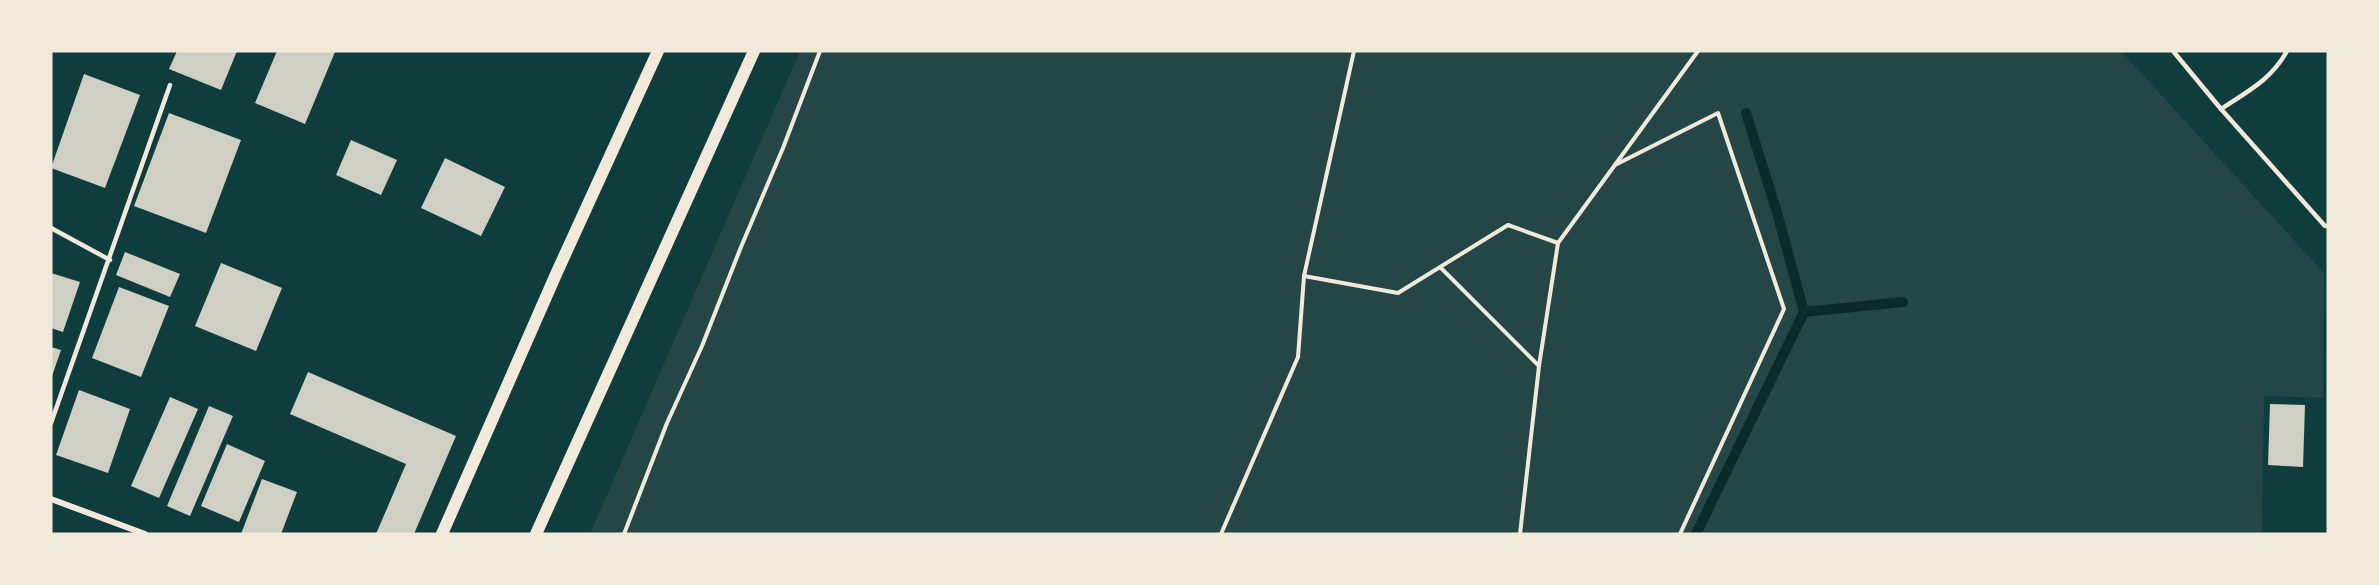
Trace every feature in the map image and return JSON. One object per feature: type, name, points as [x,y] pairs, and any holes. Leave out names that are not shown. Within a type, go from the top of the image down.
[{"type":"main road","points":[[442,534],[557,272],[658,51]]},
{"type":"main road","points":[[536,534],[754,51]]},
{"type":"street","points":[[51,499],[145,534]]},
{"type":"lane","points":[[2174,51],[2221,109],[2325,226],[2328,226]]},
{"type":"lane","points":[[2221,109],[2260,84],[2278,68],[2288,51]]},
{"type":"lane","points":[[51,423],[170,85]]},
{"type":"lane","points":[[51,228],[110,260]]},
{"type":"path","points":[[624,534],[783,148],[820,51]]},
{"type":"path","points":[[1221,534],[1298,357],[1304,276],[1354,51]]},
{"type":"path","points":[[1520,534],[1539,366],[1558,243],[1698,51]]},
{"type":"path","points":[[1615,165],[1718,113],[1784,309],[1680,534]]},
{"type":"path","points":[[1304,276],[1398,293],[1508,225],[1558,243]]},
{"type":"path","points":[[1441,268],[1539,366]]},
{"type":"shaded area","points":[[800,51],[2121,51],[2324,273],[2323,398],[2264,396],[2262,534],[590,534]]},
{"type":"building","points":[[177,51],[237,51],[221,90],[169,69]]},
{"type":"building","points":[[277,51],[335,52],[305,124],[255,103]]},
{"type":"building","points":[[84,74],[140,95],[105,188],[51,168]]},
{"type":"building","points":[[169,113],[241,140],[206,233],[134,206]]},
{"type":"building","points":[[351,140],[397,160],[381,195],[336,175]]},
{"type":"building","points":[[445,158],[505,187],[481,236],[421,208]]},
{"type":"building","points":[[125,252],[180,274],[170,297],[116,275]]},
{"type":"building","points":[[221,263],[282,288],[256,351],[195,326]]},
{"type":"building","points":[[51,273],[80,282],[63,332],[51,328]]},
{"type":"building","points":[[119,287],[169,306],[141,377],[92,358]]},
{"type":"building","points":[[51,347],[61,350],[51,379]]},
{"type":"building","points":[[308,372],[456,436],[414,534],[376,534],[406,464],[290,414]]},
{"type":"building","points":[[79,390],[130,409],[108,473],[56,455]]},
{"type":"building","points":[[170,397],[198,409],[159,498],[131,486]]},
{"type":"building","points":[[2270,404],[2305,405],[2303,467],[2268,465]]},
{"type":"building","points":[[209,406],[233,416],[190,516],[167,506]]},
{"type":"building","points":[[227,444],[265,461],[239,522],[201,506]]},
{"type":"building","points":[[262,479],[297,492],[281,534],[241,534]]},
{"type":"waterway","points":[[1696,534],[1804,312],[1776,209],[1746,113]]},
{"type":"waterway","points":[[1804,312],[1903,302]]}]
